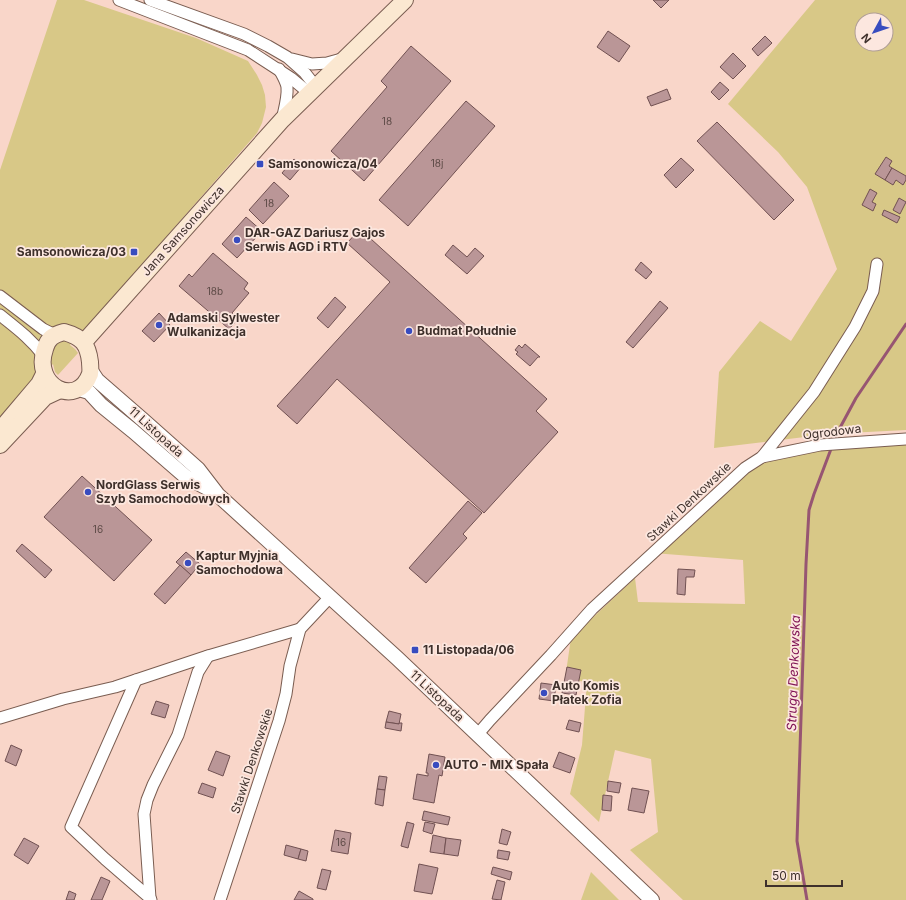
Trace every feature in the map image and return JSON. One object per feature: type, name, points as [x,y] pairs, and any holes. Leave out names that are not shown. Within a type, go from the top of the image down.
[{"type":"main road","name":"Jana Samsonowicza","points":[[84,342],[282,120],[405,0]]},
{"type":"main road","points":[[64,332],[74,334],[84,342],[89,352],[91,371],[88,377],[79,389],[73,391],[60,390],[47,379],[44,374],[42,355],[46,345],[50,338],[64,332]]},
{"type":"main road","points":[[0,430],[39,384],[44,374]]},
{"type":"main road","points":[[0,445],[45,398],[60,390]]},
{"type":"street","points":[[119,0],[248,50],[291,78],[313,90]]},
{"type":"street","name":"Jana Samsonowicza","points":[[150,0],[244,34],[268,46],[287,57],[305,73],[313,90]]},
{"type":"street","name":"Jana Samsonowicza","points":[[287,57],[312,64],[327,63],[346,57]]},
{"type":"street","name":"Jana Samsonowicza","points":[[278,69],[287,88],[287,96],[282,120]]},
{"type":"street","name":"Stawki Denkowskie","points":[[478,734],[592,609],[745,468],[762,457],[814,392],[855,327],[873,291],[877,264]]},
{"type":"street","points":[[0,296],[43,329],[55,335]]},
{"type":"street","points":[[0,315],[34,344],[42,355]]},
{"type":"street","name":"11 Listopada","points":[[91,371],[97,380],[198,469],[218,495],[365,628],[652,900]]},
{"type":"street","name":"11 Listopada","points":[[79,389],[89,392],[101,405],[186,477],[218,495]]},
{"type":"street","name":"Ogrodowa","points":[[762,457],[820,445],[906,439]]},
{"type":"street","name":"Stawki Denkowskie","points":[[220,900],[279,721],[286,694],[290,666],[300,629],[330,597]]},
{"type":"street","points":[[0,718],[63,698],[115,687],[208,656],[300,629]]},
{"type":"street","points":[[151,899],[144,814],[147,800],[178,735],[198,672],[208,656]]},
{"type":"street","points":[[136,680],[70,827],[151,899]]},
{"type":"shaded area","points":[[57,0],[84,0],[196,38],[248,61],[262,85],[266,107],[262,123],[257,133],[70,345],[78,353],[58,375],[55,372],[53,364],[0,420],[0,170]]},
{"type":"shaded area","points":[[815,0],[906,0],[906,430],[829,434],[714,448],[719,372],[760,321],[791,341],[837,269],[807,187],[778,152],[728,104]]},
{"type":"shaded area","points":[[906,439],[906,900],[683,900],[630,850],[658,832],[651,759],[615,750],[599,822],[570,794],[582,745],[587,682],[565,679],[571,638],[635,578],[638,602],[745,604],[743,560],[653,553],[762,457]]},
{"type":"shaded area","points":[[591,872],[619,900],[581,900]]},
{"type":"building","points":[[653,0],[669,0],[661,8]]},
{"type":"building","points":[[608,31],[630,46],[619,62],[597,47]]},
{"type":"building","points":[[765,36],[772,43],[758,56],[752,49]]},
{"type":"building","points":[[411,46],[451,81],[364,181],[331,151],[387,87],[381,81]]},
{"type":"building","points":[[733,53],[746,66],[733,79],[720,67]]},
{"type":"building","points":[[720,82],[729,90],[719,100],[711,92]]},
{"type":"building","points":[[667,89],[671,99],[651,106],[647,97]]},
{"type":"building","points":[[466,101],[495,126],[408,226],[379,200]]},
{"type":"building","points":[[717,122],[794,200],[774,220],[697,141]]},
{"type":"building","points":[[886,157],[892,161],[889,166],[892,168],[885,180],[875,174]]},
{"type":"building","points":[[681,158],[694,170],[676,188],[664,175]]},
{"type":"building","points":[[294,159],[302,166],[290,180],[282,173]]},
{"type":"building","points":[[892,168],[906,176],[906,180],[903,185],[896,180],[893,185],[885,180]]},
{"type":"building","points":[[274,182],[289,196],[263,224],[249,210]]},
{"type":"building","points":[[870,189],[877,193],[872,202],[876,204],[873,211],[862,205]]},
{"type":"building","points":[[899,198],[906,202],[900,214],[893,210]]},
{"type":"building","points":[[884,210],[900,217],[897,223],[882,215]]},
{"type":"building","points":[[246,217],[262,231],[237,258],[222,244]]},
{"type":"building","name":"Budmat Południe","points":[[360,229],[547,399],[536,411],[558,432],[484,513],[337,379],[297,424],[277,406],[390,282],[347,243]]},
{"type":"building","points":[[453,245],[467,257],[475,248],[484,256],[467,274],[445,255]]},
{"type":"building","points":[[213,253],[248,283],[244,289],[249,293],[232,313],[238,319],[229,329],[179,286],[189,274],[192,277]]},
{"type":"building","points":[[641,262],[652,272],[646,279],[635,270]]},
{"type":"building","points":[[335,297],[346,307],[328,328],[317,318]]},
{"type":"building","points":[[660,301],[668,308],[633,348],[626,342]]},
{"type":"building","points":[[159,313],[170,325],[154,342],[142,331]]},
{"type":"building","points":[[525,344],[540,357],[538,357],[530,366],[516,354],[518,352],[515,350],[519,345],[522,348]]},
{"type":"building","points":[[82,476],[152,540],[114,581],[44,517]]},
{"type":"building","points":[[468,501],[482,513],[463,534],[467,538],[426,583],[409,568]]},
{"type":"building","points":[[22,544],[52,570],[45,578],[16,551]]},
{"type":"building","name":"Kaptur Myjnia Samochodowa","points":[[186,552],[200,564],[191,575],[176,562]]},
{"type":"building","points":[[180,565],[191,575],[165,604],[154,594]]},
{"type":"building","points":[[678,569],[695,570],[694,577],[686,577],[685,595],[677,594]]},
{"type":"building","points":[[567,667],[581,670],[576,695],[562,693]]},
{"type":"building","points":[[541,683],[556,685],[554,701],[539,699]]},
{"type":"building","points":[[156,701],[169,705],[165,718],[151,714]]},
{"type":"building","points":[[389,711],[401,714],[399,724],[386,722]]},
{"type":"building","points":[[569,720],[581,723],[579,732],[566,729]]},
{"type":"building","points":[[386,722],[402,723],[401,731],[385,728]]},
{"type":"building","points":[[11,745],[22,750],[16,766],[5,761]]},
{"type":"building","points":[[216,751],[230,756],[223,776],[208,770]]},
{"type":"building","points":[[559,752],[575,758],[570,773],[553,767]]},
{"type":"building","points":[[429,754],[445,757],[442,776],[439,775],[434,803],[413,799],[417,774],[428,776],[428,773],[426,773]]},
{"type":"building","points":[[379,776],[387,777],[385,790],[377,789]]},
{"type":"building","points":[[608,781],[621,783],[619,793],[607,791]]},
{"type":"building","points":[[202,783],[216,788],[213,798],[198,793]]},
{"type":"building","points":[[632,788],[649,791],[644,813],[628,810]]},
{"type":"building","points":[[377,789],[385,790],[383,806],[375,804]]},
{"type":"building","points":[[603,795],[612,796],[611,811],[602,810]]},
{"type":"building","points":[[424,811],[450,817],[448,825],[422,820]]},
{"type":"building","points":[[407,822],[414,824],[408,848],[401,846]]},
{"type":"building","points":[[425,822],[435,824],[432,834],[423,831]]},
{"type":"building","points":[[502,829],[511,832],[507,845],[499,843]]},
{"type":"building","points":[[335,830],[351,833],[348,854],[331,851]]},
{"type":"building","points":[[433,835],[446,838],[444,854],[430,852]]},
{"type":"building","points":[[24,838],[39,846],[28,864],[14,855]]},
{"type":"building","points":[[446,838],[461,840],[458,856],[444,854]]},
{"type":"building","points":[[286,845],[301,849],[298,859],[284,855]]},
{"type":"building","points":[[301,849],[308,851],[306,861],[298,859]]},
{"type":"building","points":[[498,850],[510,852],[508,860],[497,858]]},
{"type":"building","points":[[419,864],[438,868],[432,894],[414,891]]},
{"type":"building","points":[[493,867],[512,872],[510,880],[491,874]]},
{"type":"building","points":[[322,869],[331,871],[326,890],[317,888]]},
{"type":"building","points":[[101,877],[110,881],[102,900],[91,900]]},
{"type":"building","points":[[497,880],[505,882],[501,900],[492,899]]},
{"type":"building","points":[[69,891],[76,894],[74,900],[66,900]]},
{"type":"building","points":[[299,891],[313,899],[313,900],[294,900]]},
{"type":"waterway","name":"Struga Denkowska","points":[[835,437],[856,398],[906,324]]},
{"type":"waterway","name":"Struga Denkowska","points":[[807,900],[797,841],[806,564],[809,510],[831,449]]},
{"type":"place","name":"Samsonowicza/04","points":[[260,164]]},
{"type":"place","name":"DAR-GAZ Dariusz Gajos Serwis AGD i RTV","points":[[237,240]]},
{"type":"place","name":"Samsonowicza/03","points":[[134,252]]},
{"type":"place","name":"Adamski Sylwester Wulkanizacja","points":[[159,325]]},
{"type":"place","name":"Budmat Południe","points":[[409,331]]},
{"type":"place","name":"NordGlass Serwis Szyb Samochodowych","points":[[88,492]]},
{"type":"place","name":"Kaptur Myjnia Samochodowa","points":[[188,563]]},
{"type":"place","name":"11 Listopada/06","points":[[415,650]]},
{"type":"place","name":"Auto Komis Płatek Zofia","points":[[544,693]]},
{"type":"place","name":"AUTO - MIX Spała","points":[[436,765]]}]
